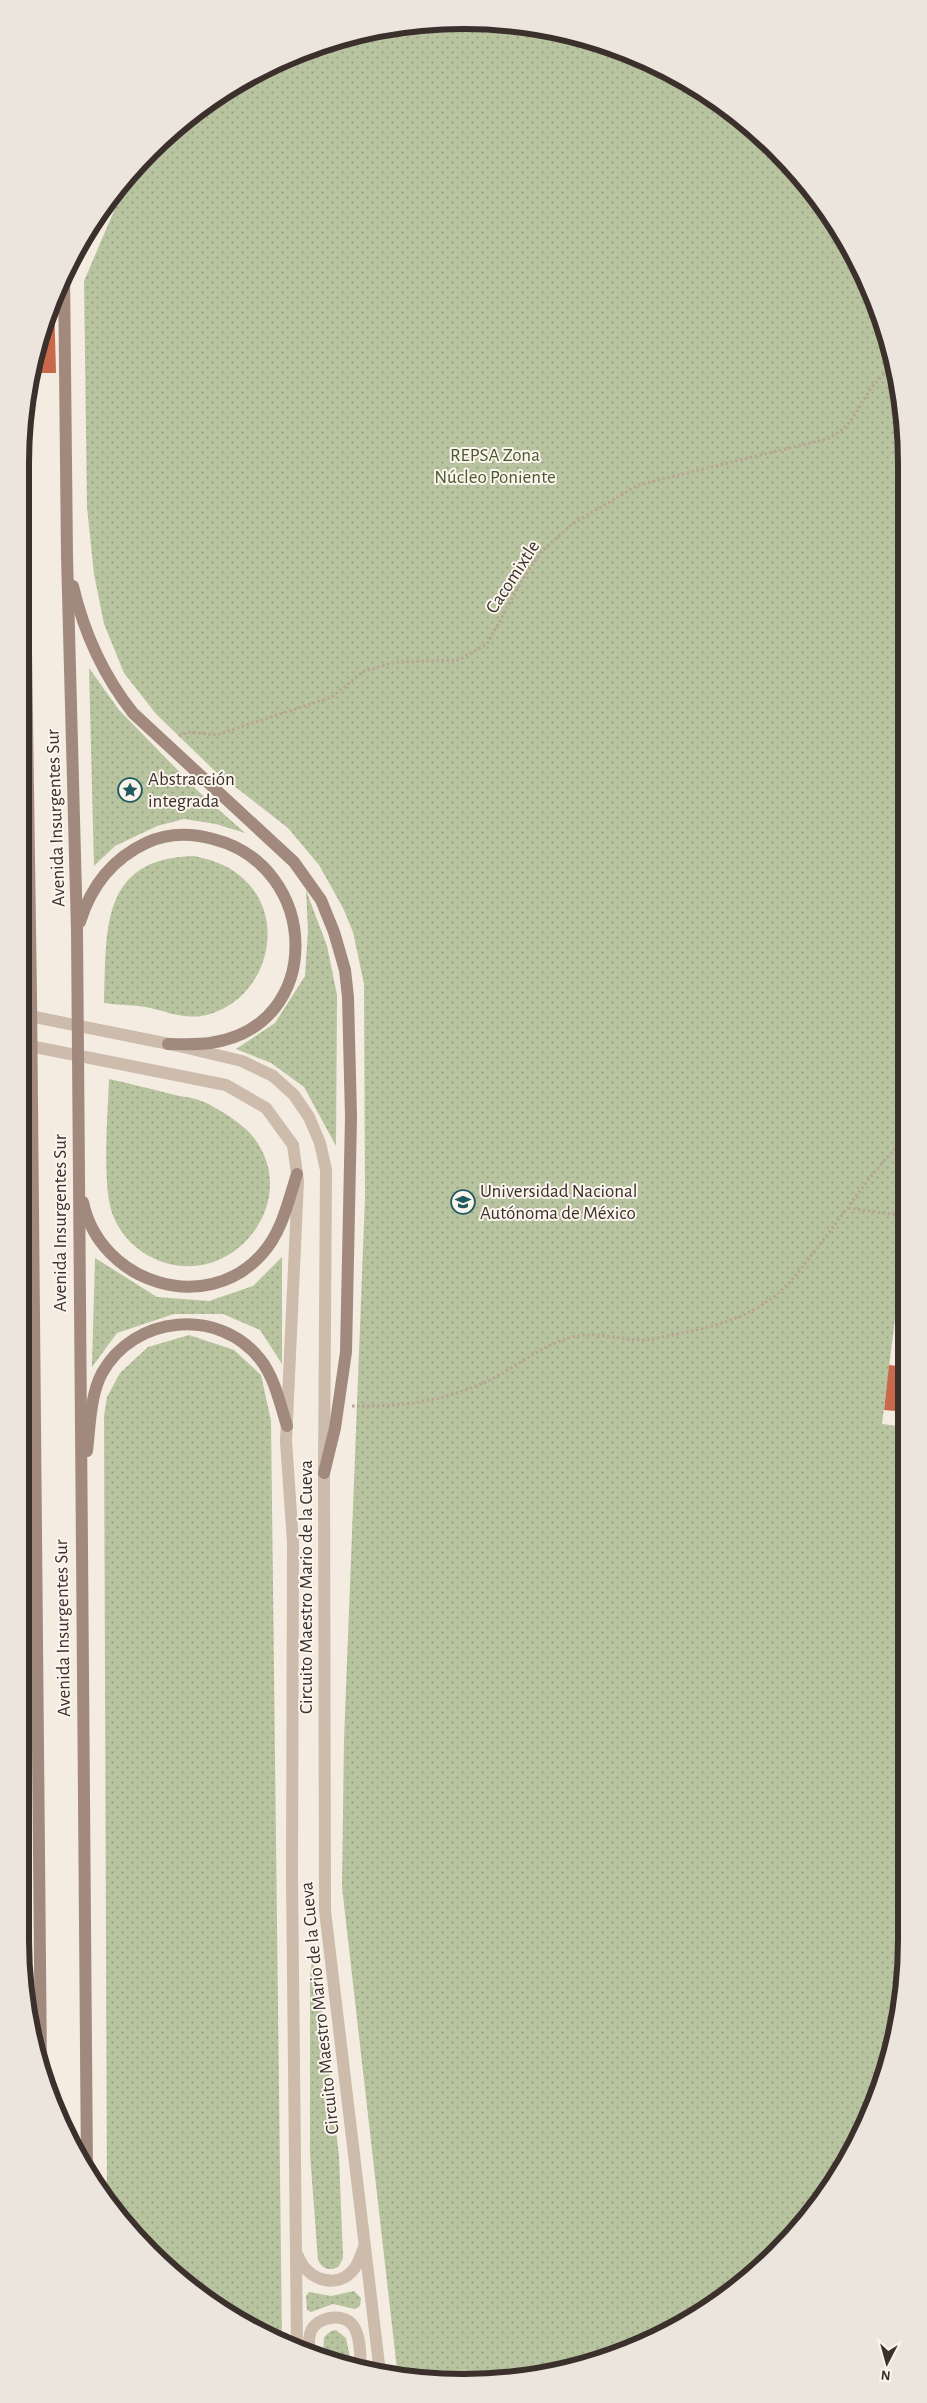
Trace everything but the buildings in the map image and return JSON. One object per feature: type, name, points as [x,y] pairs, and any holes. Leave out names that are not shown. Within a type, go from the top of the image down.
[{"type":"main road","name":"Avenida Insurgentes Sur","points":[[64,292],[67,556],[78,1002],[80,1498],[87,2157]]},
{"type":"main road","points":[[67,556],[80,614],[104,669],[133,712],[294,862],[321,900],[340,951],[348,997],[351,1117],[346,1352],[339,1406],[324,1473]]},
{"type":"main road","points":[[77,931],[88,901],[103,875],[132,851],[165,836],[206,837],[235,846],[258,861],[276,880],[293,918],[296,946],[292,974],[278,1004],[258,1023],[235,1036],[210,1043],[168,1044]]},
{"type":"main road","name":"Avenida Insurgentes Sur","points":[[29,905],[42,2043]]},
{"type":"main road","points":[[78,1175],[87,1217],[100,1241],[114,1258],[134,1273],[147,1279],[182,1286],[221,1281],[253,1264],[263,1253],[282,1223],[297,1174]]},
{"type":"main road","points":[[80,1498],[97,1385],[101,1375],[115,1354],[146,1332],[168,1325],[191,1324],[226,1333],[244,1343],[260,1359],[271,1377],[287,1426]]},
{"type":"main road","points":[[29,1438],[36,1455]]},
{"type":"street","name":"Circuito Maestro Mario de la Cueva","points":[[29,1016],[242,1061],[273,1076],[294,1095],[309,1117],[320,1143],[326,1170],[324,1473],[325,1911],[373,2299],[379,2366]]},
{"type":"street","name":"Circuito Maestro Mario de la Cueva","points":[[29,1046],[226,1085],[266,1108],[294,1145],[297,1174],[287,1426],[293,1543],[292,1879],[297,2341]]},
{"type":"street","points":[[296,2246],[301,2264],[306,2271],[322,2280],[331,2281],[340,2279],[354,2270],[365,2245]]},
{"type":"street","points":[[310,2346],[311,2332],[316,2324],[331,2318],[347,2320],[354,2326],[358,2335],[360,2361]]},
{"type":"path","name":"Cacomixtle","points":[[164,741],[189,732],[216,735],[332,697],[364,671],[396,662],[459,660],[487,644],[523,579],[541,552],[571,524],[638,485],[830,438],[846,426],[861,402],[888,372]]},
{"type":"path","points":[[339,1406],[399,1405],[446,1397],[493,1378],[547,1346],[575,1336],[605,1334],[643,1340],[657,1339],[725,1322],[756,1309],[787,1285],[876,1170],[898,1146]]},
{"type":"path","points":[[848,1208],[898,1215]]},
{"type":"green space","name":"REPSA Zona Núcleo Poniente","points":[[464,29],[520,32],[548,37],[603,52],[630,62],[681,87],[728,119],[771,156],[808,199],[840,246],[865,297],[875,324],[890,379],[895,407],[898,464],[898,1295],[882,1424],[898,1426],[898,1940],[895,1996],[890,2024],[875,2079],[853,2132],[825,2181],[771,2247],[728,2284],[681,2316],[630,2341],[603,2351],[548,2366],[520,2371],[464,2374],[397,2369],[342,1887],[344,1740],[365,1198],[364,984],[353,932],[343,908],[319,865],[288,828],[216,772],[156,714],[124,673],[104,624],[94,574],[87,507],[84,281],[119,199],[156,156],[199,119],[246,87],[297,62],[351,44],[407,32]]},
{"type":"green space","points":[[89,668],[119,710],[199,792],[245,833],[216,824],[184,819],[157,826],[115,846],[94,866]]},
{"type":"green space","points":[[194,856],[224,865],[239,875],[255,891],[264,910],[268,931],[266,952],[259,971],[248,989],[232,1003],[213,1013],[195,1017],[146,1007],[104,1003],[108,926],[114,904],[124,885],[140,870],[163,860]]},
{"type":"green space","points":[[306,890],[327,946],[337,995],[336,1146],[304,1087],[271,1063],[236,1049],[275,1023],[305,976],[308,930]]},
{"type":"green space","points":[[109,1079],[201,1101],[215,1107],[248,1131],[265,1156],[270,1183],[266,1209],[253,1233],[234,1251],[210,1263],[182,1266],[147,1255],[135,1247],[121,1231],[110,1205],[106,1171]]},
{"type":"green space","points":[[282,1257],[282,1364],[260,1330],[223,1314],[174,1314],[117,1333],[92,1367],[95,1258],[157,1297],[209,1301],[253,1286]]},
{"type":"green space","points":[[189,1335],[234,1350],[261,1375],[271,1421],[282,2334],[246,2316],[222,2301],[177,2266],[137,2226],[107,2188],[104,1416],[107,1397],[120,1373],[148,1347]]},
{"type":"green space","points":[[312,1960],[318,1977],[339,2156],[343,2258],[339,2266],[330,2269],[322,2266],[318,2260],[310,2154],[310,1977]]},
{"type":"green space","points":[[354,2291],[361,2298],[360,2306],[355,2309],[333,2304],[311,2312],[307,2310],[306,2296],[309,2292],[331,2296]]},
{"type":"green space","points":[[336,2330],[346,2338],[350,2359],[323,2351],[324,2337],[331,2331]]},
{"type":"place","name":"Abstracción integrada","points":[[130,790]]},
{"type":"place","name":"Universidad Nacional Autónoma de México","points":[[463,1202]]}]
